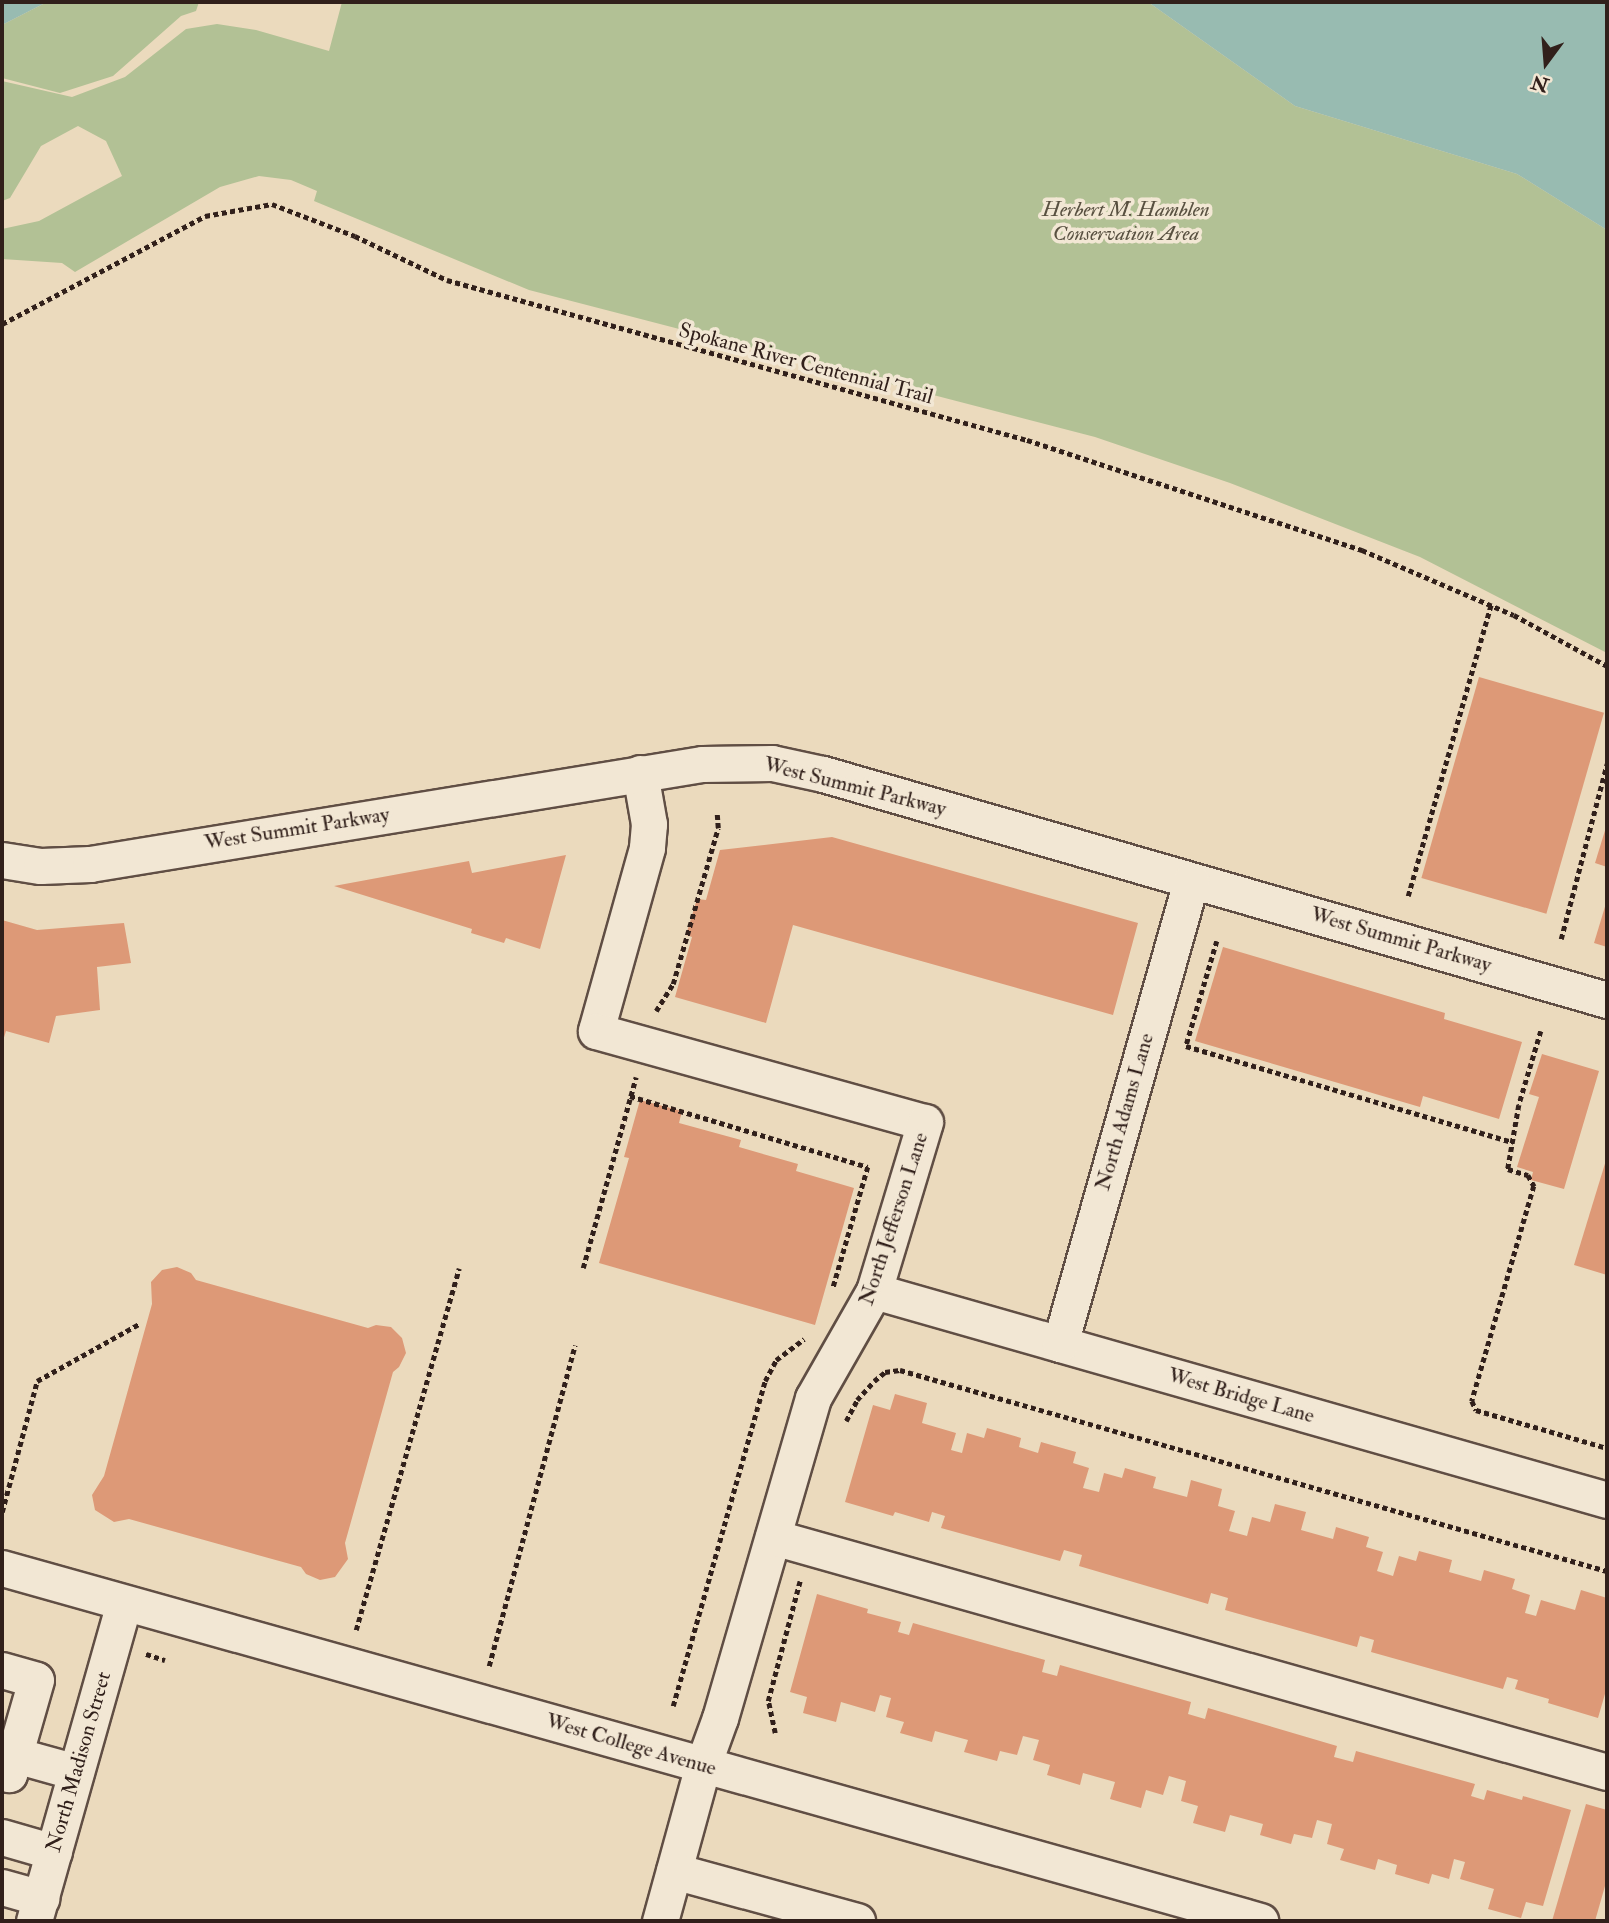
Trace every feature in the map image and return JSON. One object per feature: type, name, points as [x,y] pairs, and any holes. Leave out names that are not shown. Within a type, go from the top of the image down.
[{"type":"street","name":"West Summit Parkway","points":[[2,860],[41,866],[90,863],[640,774],[728,762],[772,763],[823,774],[1607,1000]]},
{"type":"street","name":"North Jefferson Lane","points":[[640,774],[649,824],[647,848],[596,1031],[925,1122],[874,1291],[813,1398],[720,1718],[703,1765],[660,1921]]},
{"type":"street","name":"North Adams Lane","points":[[1060,1344],[1191,880]]},
{"type":"street","name":"West Bridge Lane","points":[[874,1291],[1607,1500]]},
{"type":"street","points":[[772,1537],[1607,1772]]},
{"type":"street","name":"West College Avenue","points":[[2,1568],[1261,1921]]},
{"type":"street","name":"North Madison Street","points":[[38,1910],[124,1603]]},
{"type":"street","points":[[2,1670],[36,1679],[8,1764],[76,1772]]},
{"type":"street","points":[[2,1837],[54,1852]]},
{"type":"street","points":[[674,1871],[857,1921]]},
{"type":"street","points":[[2,1887],[38,1910]]},
{"type":"path","name":"Spokane River Centennial Trail","points":[[2,324],[205,216],[272,204],[355,236],[447,280],[1027,440],[1362,550],[1491,605],[1607,666]]},
{"type":"path","points":[[1408,896],[1491,605]]},
{"type":"path","points":[[1561,939],[1607,764]]},
{"type":"path","points":[[655,1013],[673,984],[718,828],[717,813]]},
{"type":"path","points":[[1217,941],[1186,1046],[1513,1142]]},
{"type":"path","points":[[1541,1031],[1519,1105],[1508,1169],[1528,1175],[1534,1186],[1472,1396],[1473,1407],[1607,1448]]},
{"type":"path","points":[[583,1268],[638,1070]]},
{"type":"path","points":[[630,1096],[868,1167],[831,1294]]},
{"type":"path","points":[[356,1630],[459,1268]]},
{"type":"path","points":[[2,1512],[37,1381],[139,1324]]},
{"type":"path","points":[[673,1706],[765,1381],[776,1360],[807,1337]]},
{"type":"path","points":[[489,1666],[575,1345]]},
{"type":"path","points":[[843,1430],[858,1400],[874,1381],[885,1372],[900,1370],[1607,1571]]},
{"type":"path","points":[[775,1733],[768,1701],[809,1547]]},
{"type":"green space","points":[[47,2],[199,2],[196,11],[181,16],[113,76],[60,93],[2,78],[2,25]]},
{"type":"green space","name":"Herbert M. Hamblen Conservation Area","points":[[342,2],[1148,2],[1295,106],[1517,174],[1607,230],[1607,653],[1420,557],[1230,483],[1095,437],[529,290],[314,201],[317,191],[291,180],[259,176],[220,187],[75,272],[62,263],[2,259],[2,229],[39,221],[122,176],[106,141],[78,126],[41,146],[10,198],[2,201],[2,81],[72,97],[125,77],[186,29],[217,24],[256,30],[329,51]]},
{"type":"water","points":[[2,2],[47,2],[2,25]]},
{"type":"water","points":[[1148,2],[1607,2],[1607,230],[1517,174],[1295,106]]},
{"type":"building","points":[[1479,677],[1604,713],[1546,914],[1421,878]]},
{"type":"building","points":[[1607,824],[1607,867],[1595,863]]},
{"type":"building","points":[[832,837],[1138,923],[1113,1015],[793,925],[766,1023],[675,997],[692,937],[686,935],[697,899],[706,900],[720,850]]},
{"type":"building","points":[[566,855],[540,949],[506,938],[504,943],[471,933],[472,929],[334,886],[469,861],[472,873]]},
{"type":"building","points":[[1607,900],[1607,947],[1594,943]]},
{"type":"building","points":[[2,920],[37,930],[124,923],[131,963],[97,967],[100,1010],[56,1016],[49,1043],[6,1031],[2,1044]]},
{"type":"building","points":[[1223,947],[1445,1013],[1444,1019],[1522,1042],[1499,1119],[1423,1096],[1420,1107],[1195,1041]]},
{"type":"building","points":[[1542,1054],[1599,1071],[1564,1189],[1531,1180],[1533,1172],[1517,1167],[1539,1097],[1529,1094]]},
{"type":"building","points":[[640,1100],[682,1111],[679,1123],[741,1140],[739,1147],[798,1164],[796,1171],[854,1188],[815,1325],[599,1263],[629,1158],[624,1157]]},
{"type":"building","points":[[1607,1157],[1607,1275],[1574,1265]]},
{"type":"building","points":[[177,1267],[191,1273],[196,1280],[368,1328],[376,1325],[391,1327],[402,1338],[406,1353],[399,1367],[393,1372],[345,1543],[348,1559],[335,1577],[320,1580],[306,1574],[301,1567],[129,1519],[114,1522],[95,1510],[92,1495],[104,1476],[152,1304],[151,1282],[162,1270]]},
{"type":"building","points":[[895,1394],[927,1403],[922,1423],[956,1433],[951,1450],[962,1453],[967,1433],[984,1438],[987,1428],[1021,1438],[1019,1447],[1038,1453],[1041,1442],[1076,1452],[1073,1463],[1089,1468],[1083,1488],[1099,1492],[1104,1473],[1122,1478],[1125,1468],[1156,1477],[1153,1488],[1187,1497],[1191,1480],[1222,1489],[1218,1506],[1235,1511],[1229,1531],[1247,1536],[1252,1517],[1270,1522],[1275,1504],[1306,1512],[1301,1530],[1333,1539],[1336,1527],[1369,1537],[1366,1547],[1383,1552],[1377,1571],[1393,1576],[1399,1556],[1416,1561],[1419,1551],[1452,1560],[1449,1572],[1481,1581],[1484,1570],[1515,1579],[1512,1589],[1530,1595],[1525,1613],[1536,1616],[1541,1600],[1575,1610],[1581,1590],[1607,1598],[1607,1687],[1598,1718],[1548,1703],[1549,1699],[1515,1689],[1518,1680],[1507,1677],[1503,1689],[1371,1652],[1374,1640],[1360,1636],[1357,1647],[1225,1610],[1228,1598],[1211,1593],[1208,1604],[1079,1566],[1082,1555],[1064,1550],[1060,1561],[941,1528],[945,1516],[932,1512],[929,1522],[895,1512],[893,1516],[845,1502],[873,1405],[890,1410]]},
{"type":"building","points":[[817,1594],[868,1609],[867,1613],[901,1622],[898,1632],[909,1635],[913,1623],[1045,1660],[1042,1672],[1057,1676],[1060,1665],[1191,1702],[1188,1714],[1205,1719],[1208,1708],[1337,1746],[1334,1757],[1353,1762],[1356,1751],[1475,1784],[1471,1796],[1484,1800],[1487,1790],[1522,1800],[1523,1796],[1571,1810],[1543,1906],[1526,1902],[1521,1918],[1488,1909],[1494,1889],[1460,1879],[1465,1862],[1454,1859],[1449,1879],[1432,1874],[1429,1884],[1395,1874],[1397,1865],[1378,1859],[1375,1870],[1340,1860],[1344,1849],[1327,1844],[1332,1824],[1317,1820],[1312,1838],[1294,1834],[1291,1844],[1260,1835],[1263,1824],[1230,1815],[1225,1832],[1193,1823],[1198,1806],[1181,1801],[1186,1781],[1169,1776],[1163,1795],[1146,1790],[1141,1808],[1110,1799],[1115,1782],[1083,1773],[1080,1785],[1047,1775],[1050,1765],[1033,1760],[1039,1740],[1023,1736],[1017,1755],[1000,1751],[997,1761],[964,1752],[968,1740],[935,1731],[932,1742],[900,1733],[904,1722],[886,1717],[891,1698],[880,1695],[875,1712],[841,1702],[836,1722],[803,1713],[807,1697],[790,1692]]},
{"type":"building","points":[[1586,1804],[1607,1810],[1607,1879],[1595,1921],[1552,1921]]}]
